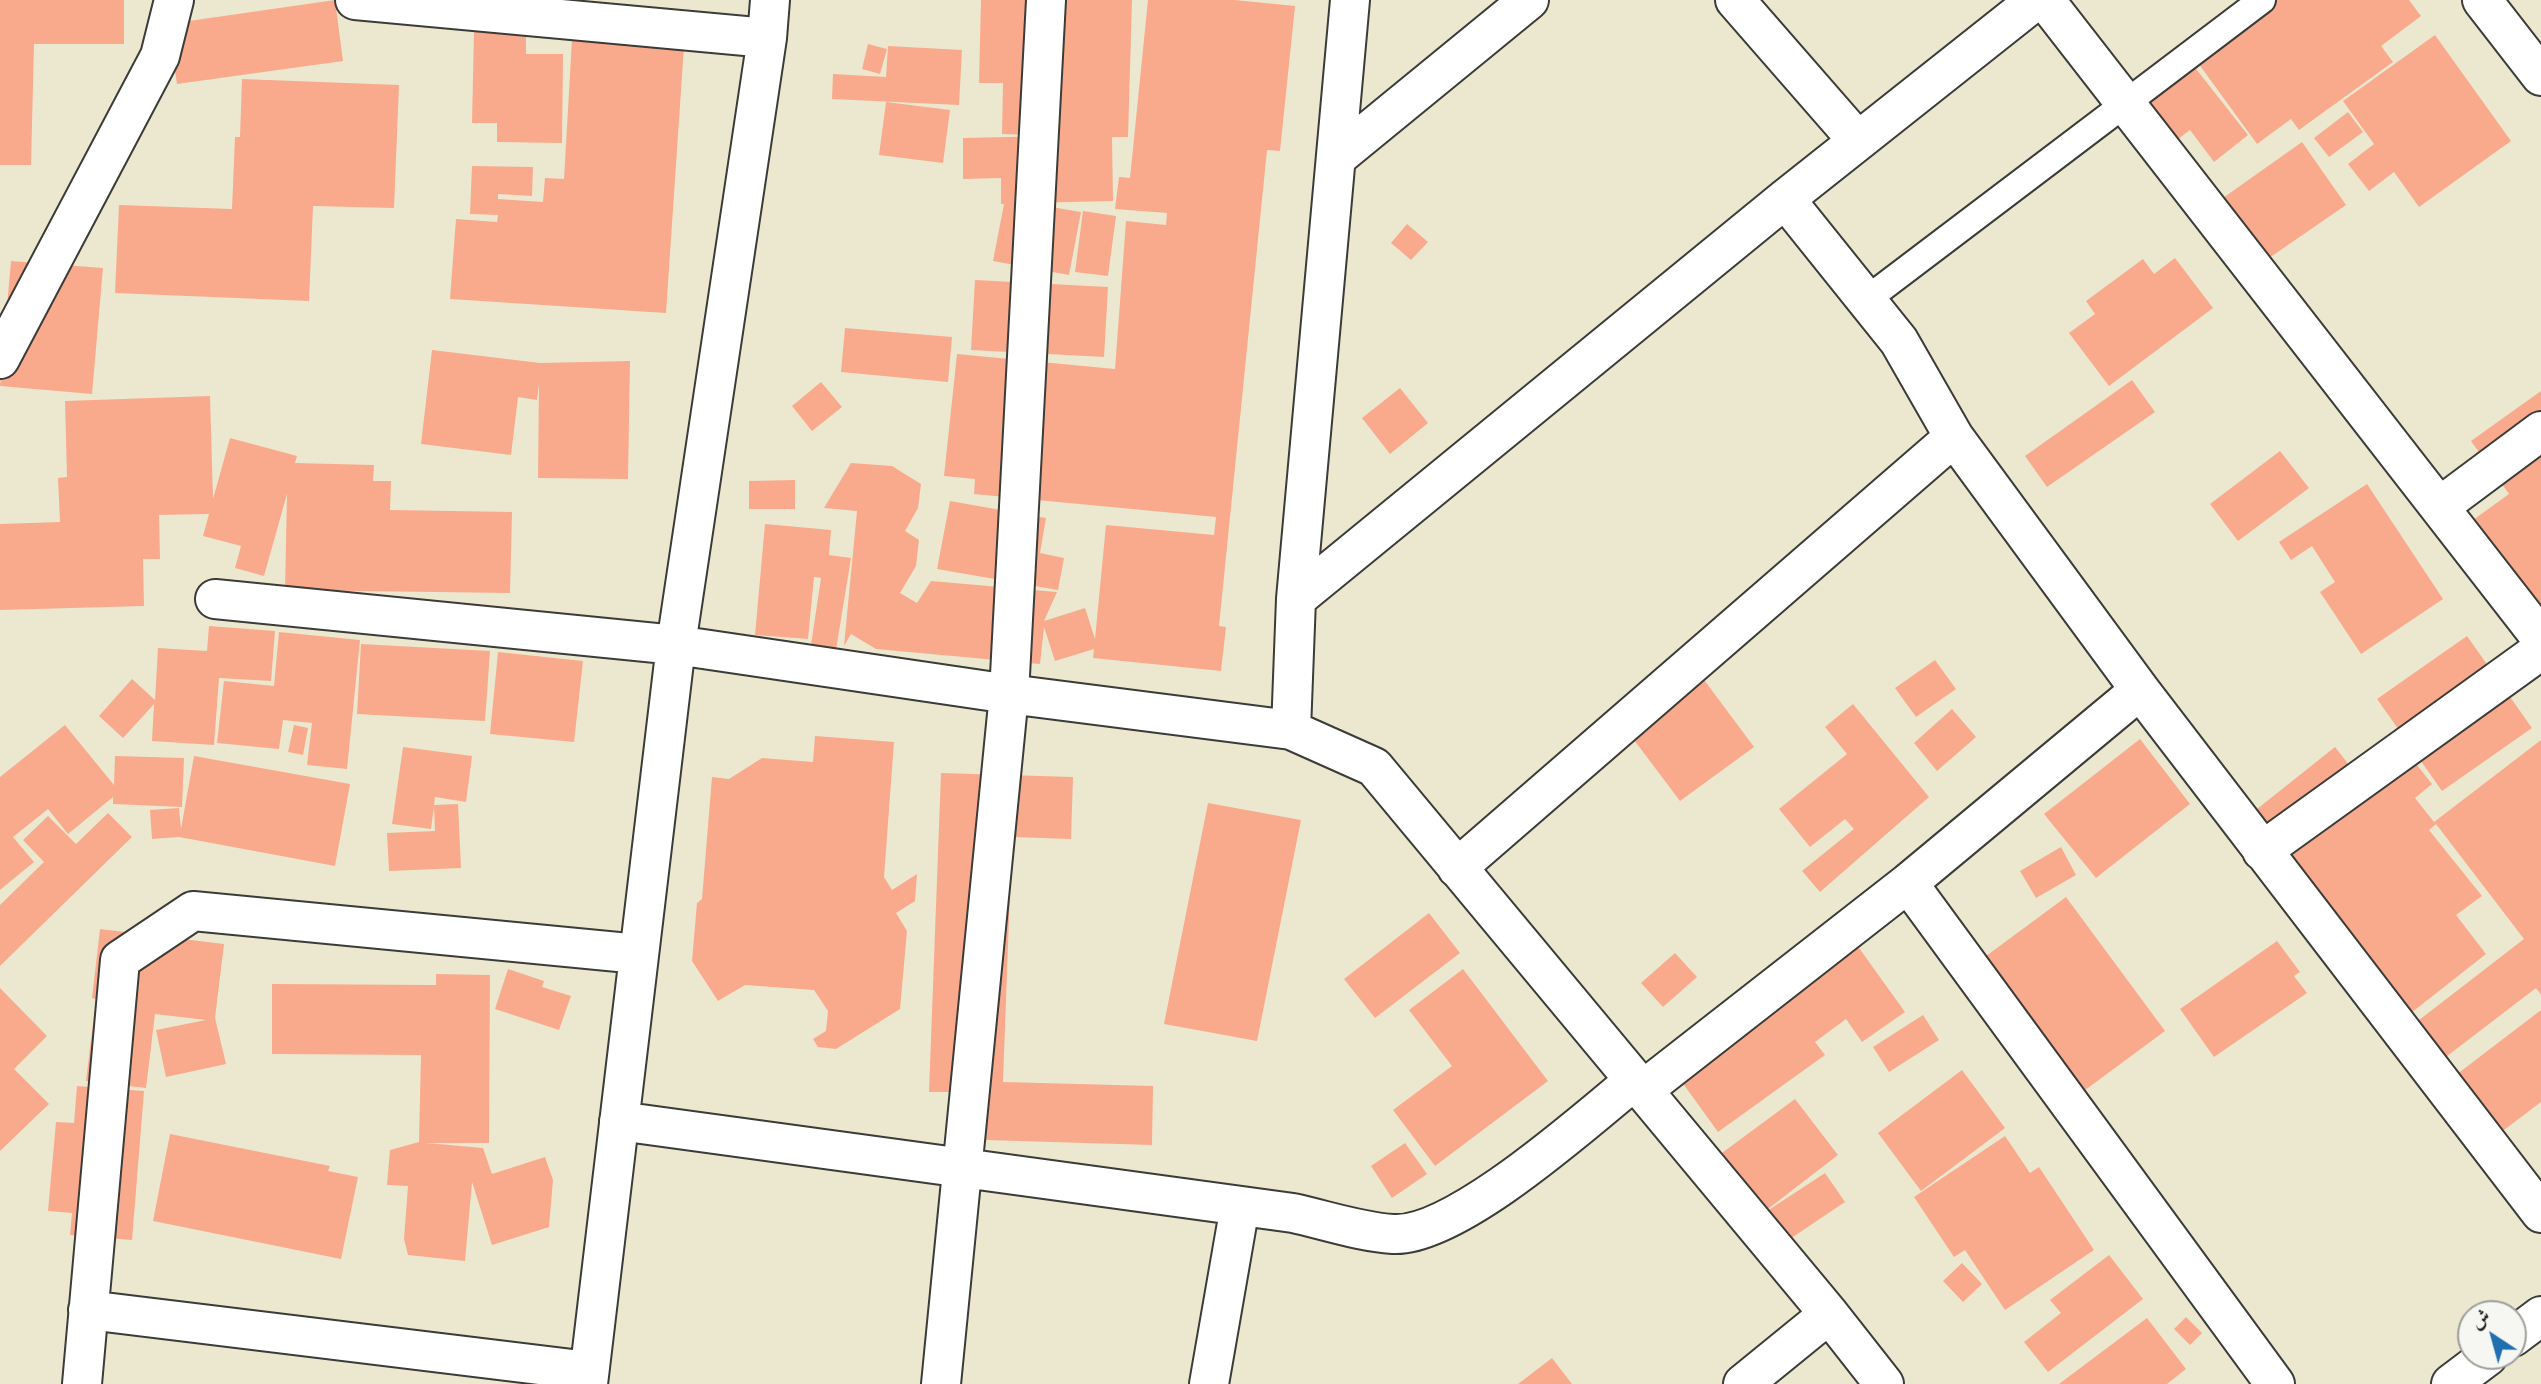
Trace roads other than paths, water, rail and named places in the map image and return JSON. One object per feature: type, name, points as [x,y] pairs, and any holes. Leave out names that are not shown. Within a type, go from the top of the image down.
[{"type":"street","points":[[0,359],[160,56],[174,0]]},
{"type":"street","points":[[355,0],[767,38]]},
{"type":"street","points":[[88,1310],[589,1377],[676,645],[767,38],[770,0]]},
{"type":"street","points":[[941,1384],[1009,694],[1046,0]]},
{"type":"street","points":[[1291,730],[1296,599],[1350,0]]},
{"type":"street","points":[[1336,158],[1530,0]]},
{"type":"street","points":[[1735,0],[1858,141]]},
{"type":"street","points":[[1296,599],[1785,199],[2036,0]]},
{"type":"street","points":[[2045,0],[2541,638]]},
{"type":"street","points":[[2482,0],[2541,76]]},
{"type":"street","points":[[1785,199],[1899,341],[1954,437],[2140,690],[2541,1213]]},
{"type":"street","points":[[2439,507],[2541,431]]},
{"type":"street","points":[[1457,867],[1954,437]]},
{"type":"street","points":[[215,599],[676,645],[1009,694],[1291,730],[1374,767],[1829,1314],[1884,1384]]},
{"type":"street","points":[[2262,851],[2541,650]]},
{"type":"street","points":[[619,1121],[1240,1206],[1395,1235],[1440,1223],[1535,1163],[1908,883],[2140,690]]},
{"type":"street","points":[[1908,883],[2275,1384]]},
{"type":"street","points":[[82,1384],[120,960],[193,911],[639,954]]},
{"type":"street","points":[[1209,1384],[1240,1206]]},
{"type":"street","points":[[1743,1384],[1829,1314]]},
{"type":"street","points":[[2527,1326],[2541,1315]]},
{"type":"lane","points":[[1866,300],[2262,0]]}]
